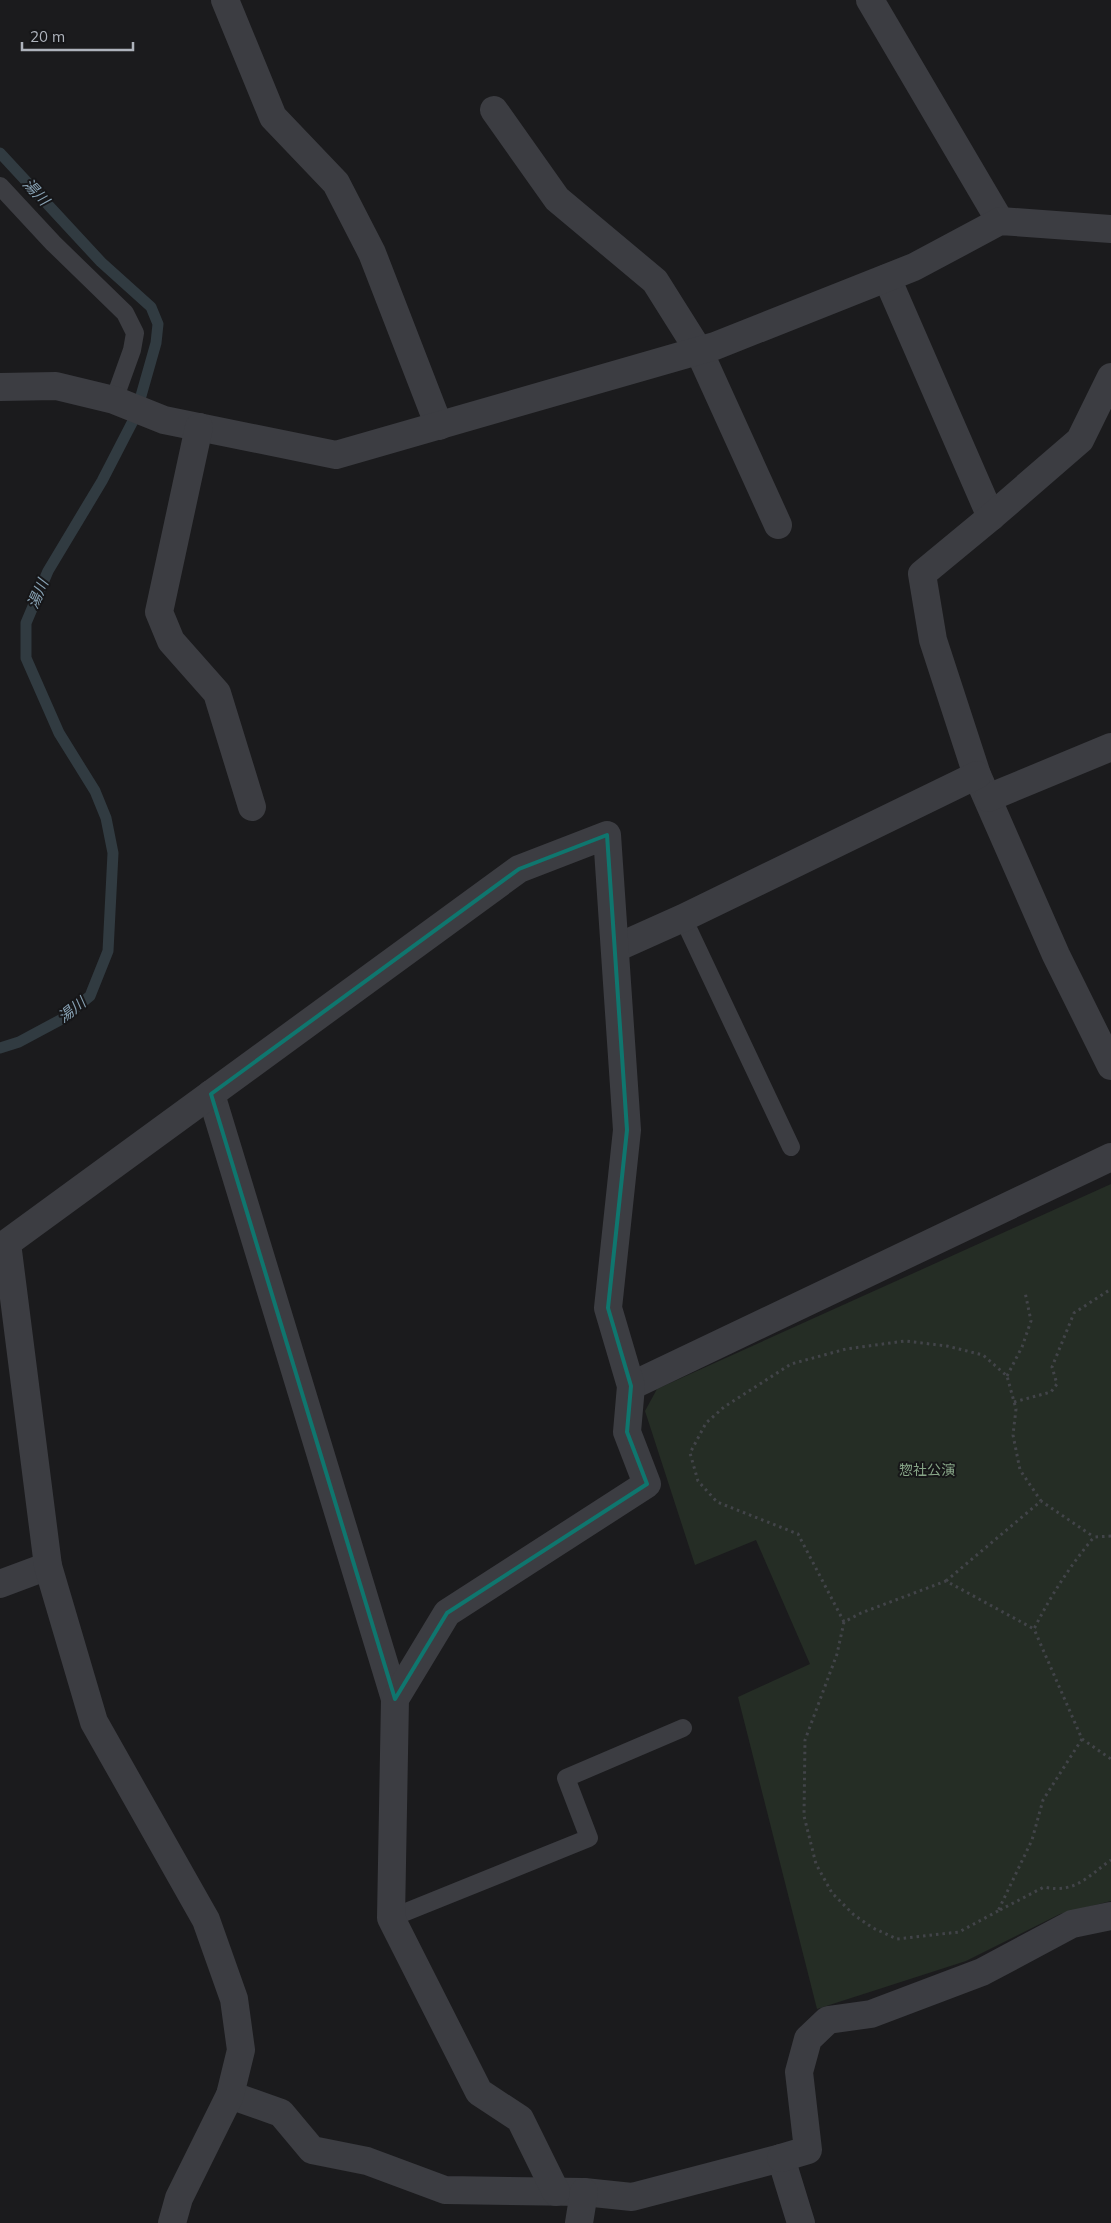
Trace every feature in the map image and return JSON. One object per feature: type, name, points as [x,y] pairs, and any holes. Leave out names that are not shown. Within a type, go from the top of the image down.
[{"type":"street","points":[[225,0],[273,117],[336,183],[372,253],[439,426]]},
{"type":"street","points":[[870,0],[1000,221]]},
{"type":"street","points":[[494,110],[557,199],[655,281],[699,351],[778,525]]},
{"type":"street","points":[[0,387],[56,386],[114,400],[164,420],[336,455],[699,351],[914,267],[1000,221],[1111,229]]},
{"type":"street","points":[[888,278],[991,517]]},
{"type":"street","points":[[1111,377],[1104,403],[1080,440],[922,574],[933,640],[983,787],[1056,954],[1111,1066]]},
{"type":"street","points":[[199,427],[159,612],[171,641],[217,693],[252,808]]},
{"type":"street","points":[[616,948],[983,787],[1111,747]]},
{"type":"street","points":[[172,2223],[179,2198],[230,2095],[241,2050],[234,1999],[206,1920],[94,1722],[48,1566],[7,1243],[519,869],[607,835],[627,1130],[608,1308],[631,1386],[627,1432],[647,1484],[447,1613],[395,1699]]},
{"type":"street","points":[[211,1094],[395,1699],[391,1918],[480,2092],[520,2119],[556,2192]]},
{"type":"street","points":[[631,1386],[1111,1157]]},
{"type":"street","points":[[0,1584],[48,1566]]},
{"type":"street","points":[[230,2095],[282,2113],[312,2150],[367,2161],[445,2190],[584,2192],[632,2197],[808,2150],[799,2072],[808,2039],[828,2020],[871,2014],[982,1972],[1072,1924],[1111,1916]]},
{"type":"street","points":[[781,2158],[801,2223]]},
{"type":"street","points":[[579,2223],[584,2192]]},
{"type":"lane","points":[[0,186],[53,243],[124,313],[135,333],[132,350],[114,400]]},
{"type":"lane","points":[[683,918],[790,1147]]},
{"type":"lane","points":[[391,1918],[589,1838],[566,1778],[683,1728]]},
{"type":"path","points":[[1014,1402],[1051,1392],[1057,1384],[1052,1367],[1074,1314],[1111,1289]]},
{"type":"path","points":[[1007,1376],[1022,1347],[1031,1321],[1025,1292]]},
{"type":"path","points":[[1111,1536],[1094,1537],[1041,1502],[1020,1470],[1013,1435],[1016,1409],[1007,1376],[983,1355],[947,1346],[905,1340],[846,1349],[791,1364],[724,1407],[706,1423],[690,1453],[698,1481],[717,1502],[798,1534],[844,1622],[837,1654],[805,1740],[804,1816],[816,1864],[832,1893],[854,1915],[874,1928],[897,1939],[959,1932],[1044,1886],[1056,1890],[1084,1881],[1111,1860]]},
{"type":"path","points":[[844,1622],[861,1613],[946,1581],[1041,1502]]},
{"type":"path","points":[[1034,1629],[1048,1600],[1066,1572],[1094,1537]]},
{"type":"path","points":[[946,1581],[1034,1629],[1082,1739],[1111,1759]]},
{"type":"path","points":[[998,1911],[1032,1840],[1043,1800],[1082,1739]]},
{"type":"highlighted area","points":[[607,835],[627,1130],[608,1308],[631,1386],[627,1432],[647,1484],[447,1613],[395,1699],[211,1094],[519,869]]},
{"type":"green space","name":"惣社公演","points":[[1111,1184],[1111,1901],[1060,1914],[966,1961],[817,2009],[738,1697],[810,1664],[756,1540],[695,1565],[645,1411],[657,1389]]},
{"type":"waterway","name":"湯川","points":[[0,153],[101,262],[151,307],[158,324],[156,343],[135,417],[102,481],[48,571],[26,623],[26,658],[59,733],[95,791],[106,818],[113,853],[108,951],[90,996],[62,1019],[19,1042],[0,1048]]}]
